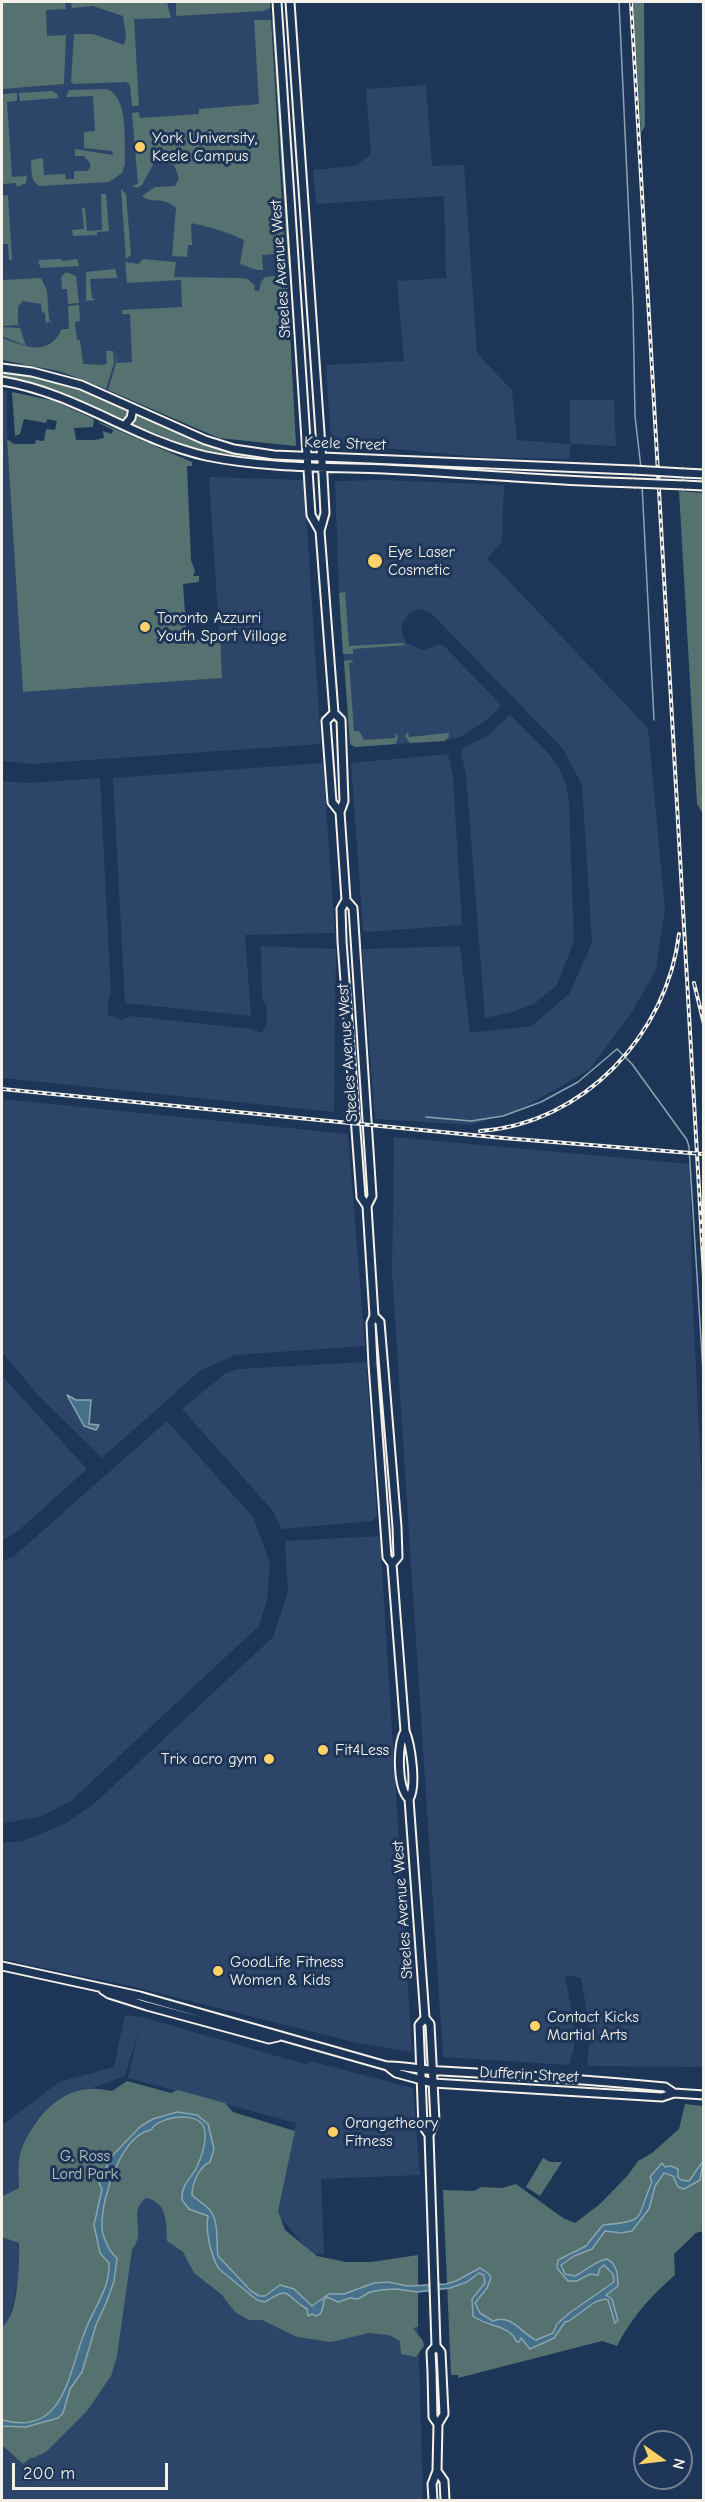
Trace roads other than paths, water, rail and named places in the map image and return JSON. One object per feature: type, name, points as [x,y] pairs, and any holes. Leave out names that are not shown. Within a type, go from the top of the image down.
[{"type":"main road","name":"Steeles Avenue West","points":[[278,2],[311,515],[320,531]]},
{"type":"main road","name":"Steeles Avenue West","points":[[290,2],[322,457],[325,513],[320,531],[334,713],[341,720],[344,801],[340,812],[346,900],[341,909],[342,941],[361,1197],[367,1206],[374,1316],[371,1323],[373,1364],[387,1557],[392,1564],[405,1731],[409,1740],[413,1793],[409,1799]]},
{"type":"main road","name":"Keele Street","points":[[2,368],[63,379],[220,446],[274,455],[704,474]]},
{"type":"main road","name":"Keele Street","points":[[2,381],[49,392],[159,440],[205,456],[322,468],[704,486]]},
{"type":"main road","points":[[125,424],[131,418],[133,408]]},
{"type":"main road","name":"Steeles Avenue West","points":[[334,713],[326,721],[332,801],[340,812]]},
{"type":"main road","name":"Steeles Avenue West","points":[[346,900],[353,909],[372,1196],[367,1206]]},
{"type":"main road","name":"Steeles Avenue West","points":[[374,1316],[380,1322],[397,1527],[398,1557],[392,1564]]},
{"type":"main road","points":[[385,1528],[397,1527]]},
{"type":"main road","name":"Steeles Avenue West","points":[[405,1731],[399,1741],[402,1790],[409,1799],[425,2018],[430,2024],[435,2121],[429,2134],[436,2346],[441,2352],[444,2414],[438,2424],[437,2471],[432,2484],[433,2500]]},
{"type":"main road","name":"Dufferin Street","points":[[2,1966],[103,1990],[110,1989],[270,2031],[278,2037],[387,2066],[398,2065],[433,2071],[560,2077],[665,2087],[674,2093]]},
{"type":"main road","name":"Steeles Avenue West","points":[[425,2018],[419,2025],[423,2126],[429,2134]]},
{"type":"main road","name":"Dufferin Street","points":[[387,2066],[396,2073],[433,2083],[662,2097],[674,2093],[704,2095]]},
{"type":"main road","name":"Steeles Avenue West","points":[[436,2346],[431,2352],[433,2417],[438,2424]]},
{"type":"main road","points":[[432,2383],[442,2383]]},
{"type":"main road","name":"Steeles Avenue West","points":[[437,2471],[444,2481],[445,2500]]},
{"type":"waterway","points":[[619,2],[633,306],[635,416],[641,468]]},
{"type":"waterway","points":[[642,485],[654,720]]},
{"type":"waterway","points":[[426,1117],[471,1121],[503,1116],[541,1102],[578,1082],[617,1049],[632,1064],[687,1140],[689,1147],[704,1388]]},
{"type":"railway","points":[[631,2],[704,1276]]},
{"type":"railway","points":[[480,1131],[518,1125],[553,1111],[585,1092],[614,1068],[638,1039],[657,1006],[671,971],[679,934]]},
{"type":"railway","points":[[694,983],[704,1024]]},
{"type":"railway","points":[[2,1089],[503,1138],[703,1154]]},
{"type":"place","name":"York University, Keele Campus","points":[[140,147]]},
{"type":"place","name":"Eye Laser Cosmetic","points":[[375,561]]},
{"type":"place","name":"Toronto Azzurri Youth Sport Village","points":[[145,627]]},
{"type":"place","name":"Fit4Less","points":[[323,1750]]},
{"type":"place","name":"Trix acro gym","points":[[269,1759]]},
{"type":"place","name":"GoodLife Fitness Women & Kids","points":[[218,1971]]},
{"type":"place","name":"Contact Kicks Martial Arts","points":[[535,2026]]},
{"type":"place","name":"Orangetheory Fitness","points":[[333,2132]]},
{"type":"park label","name":"G. Ross Lord Park","points":[[85,2165]]}]
